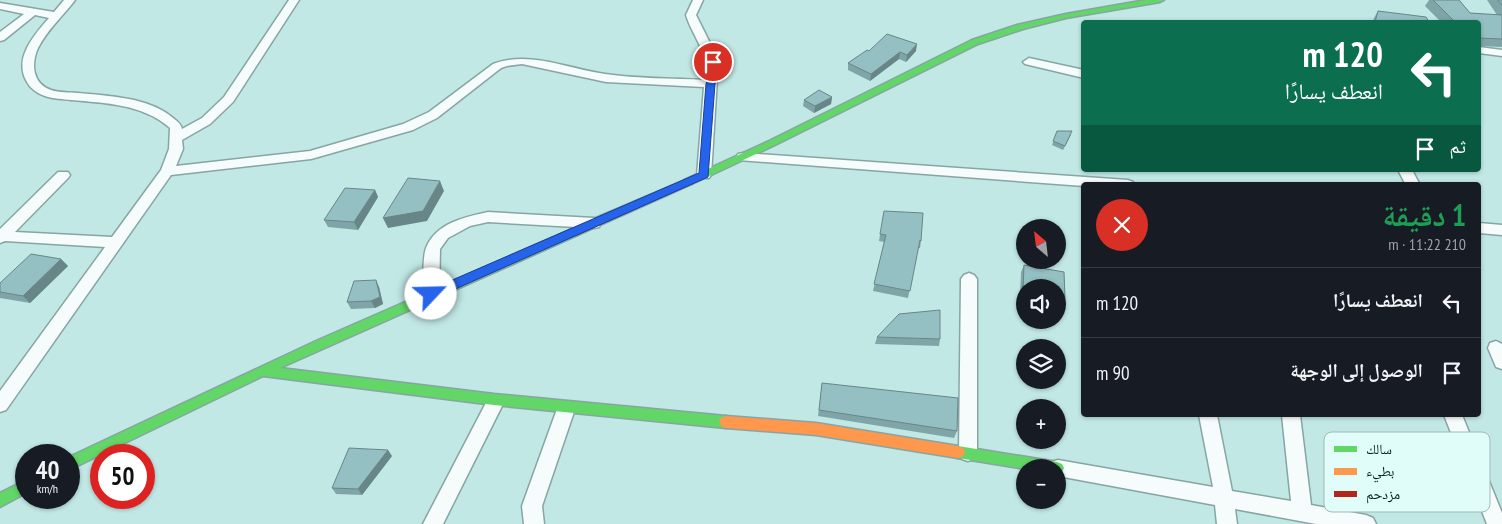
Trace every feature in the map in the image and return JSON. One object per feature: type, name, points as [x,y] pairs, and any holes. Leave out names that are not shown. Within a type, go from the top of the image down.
[{"type":"main road","points":[[80,458],[124,435],[431,294],[743,157],[975,42],[1006,30],[1070,14],[1160,0]]},
{"type":"main road","points":[[262,371],[395,390],[566,410],[816,429],[1016,461]]},
{"type":"main road","points":[[0,500],[15,492]]},
{"type":"street","points":[[0,405],[167,171],[176,149],[178,138],[176,127],[170,120],[146,107],[47,93],[34,88],[27,80],[24,60],[40,36],[70,0]]},
{"type":"street","points":[[178,138],[206,121],[229,98],[294,0]]},
{"type":"street","points":[[698,0],[691,15],[711,54],[714,72],[710,84],[704,175]]},
{"type":"street","points":[[0,6],[57,16]]},
{"type":"street","points":[[0,38],[33,12]]},
{"type":"street","points":[[1481,50],[1502,53]]},
{"type":"street","points":[[167,171],[311,155],[408,127],[433,115],[497,66],[512,62],[522,61],[606,78],[710,84]]},
{"type":"street","points":[[1029,62],[1081,73]]},
{"type":"street","points":[[743,157],[1087,182]]},
{"type":"street","points":[[1,236],[63,175]]},
{"type":"street","points":[[431,294],[433,249],[443,234],[466,222],[488,217],[594,223]]},
{"type":"street","points":[[1481,228],[1502,230]]},
{"type":"street","points":[[1,236],[117,242]]},
{"type":"street","points":[[968,452],[969,279]]},
{"type":"street","points":[[433,524],[495,402]]},
{"type":"street","points":[[530,518],[566,410]]},
{"type":"street","points":[[1208,417],[1224,498],[1227,524]]},
{"type":"street","points":[[1291,417],[1302,512]]},
{"type":"street","points":[[1454,417],[1460,432]]},
{"type":"street","points":[[1066,470],[1366,524]]},
{"type":"street","points":[[1490,507],[1497,524]]},
{"type":"building","points":[[1433,0],[1459,0],[1470,13],[1502,15],[1502,39],[1481,38],[1481,20],[1453,20]]},
{"type":"building","points":[[1378,11],[1426,17],[1428,20],[1376,20]]},
{"type":"building","points":[[887,34],[917,44],[907,55],[900,52],[871,74],[848,63],[867,50],[869,51]]},
{"type":"building","points":[[819,90],[832,97],[815,106],[804,100]]},
{"type":"building","points":[[1057,131],[1072,131],[1065,146],[1053,141]]},
{"type":"building","points":[[408,178],[440,181],[423,211],[383,218]]},
{"type":"building","points":[[345,188],[375,190],[354,222],[324,220]]},
{"type":"building","points":[[884,211],[923,213],[921,241],[910,291],[874,284],[886,235],[880,234]]},
{"type":"building","points":[[31,254],[61,259],[23,296],[0,292],[0,283]]},
{"type":"building","points":[[1024,269],[1047,269],[1064,272],[1064,279],[1023,279]]},
{"type":"building","points":[[376,280],[380,297],[371,301],[347,302],[354,281]]},
{"type":"building","points":[[940,310],[940,339],[877,337],[899,314]]},
{"type":"building","points":[[822,383],[958,398],[957,431],[819,410]]},
{"type":"building","points":[[349,448],[388,450],[358,489],[332,488]]},
{"type":"traffic: fast","points":[[688,182],[772,143],[975,42],[1020,27],[1066,16],[1160,0]]},
{"type":"traffic: fast","points":[[80,458],[257,373],[574,232]]},
{"type":"traffic: fast","points":[[262,371],[494,400],[726,422]]},
{"type":"traffic: fast","points":[[958,452],[1016,461]]},
{"type":"traffic: fast","points":[[0,500],[15,492]]},
{"type":"traffic: slow","points":[[726,422],[816,429],[958,452]]},
{"type":"traffic: jam","points":[[574,232],[688,182]]},
{"type":"route","points":[[431,294],[704,175],[710,84],[714,72],[713,62]]}]
